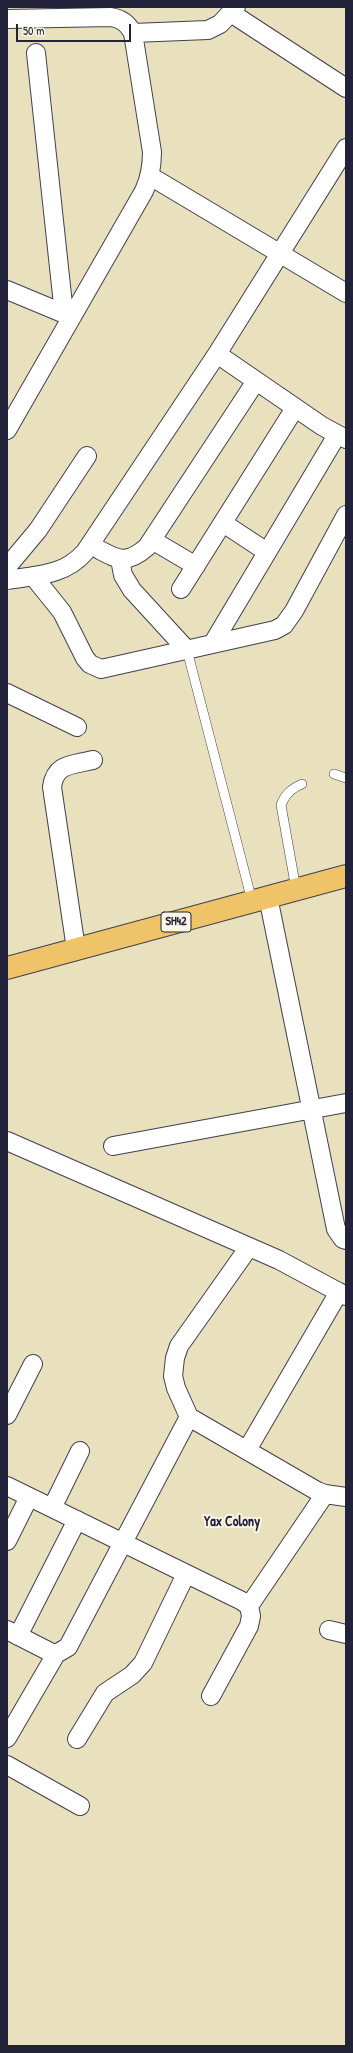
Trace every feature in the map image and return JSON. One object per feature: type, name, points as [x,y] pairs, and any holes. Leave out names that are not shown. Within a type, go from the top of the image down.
[{"type":"main road","name":"SH42","points":[[7,968],[346,876]]},
{"type":"street","points":[[133,33],[208,30],[220,24],[234,10],[346,88]]},
{"type":"street","points":[[7,19],[111,17],[120,19],[127,24],[133,33],[152,152],[150,176],[144,191],[68,315],[7,430]]},
{"type":"street","points":[[36,53],[68,315]]},
{"type":"street","points":[[7,580],[56,572],[67,568],[78,560],[90,545],[217,354],[346,148]]},
{"type":"street","points":[[150,176],[346,293]]},
{"type":"street","points":[[7,290],[68,315]]},
{"type":"street","points":[[213,643],[267,552],[341,437],[217,354]]},
{"type":"street","points":[[90,545],[120,559],[131,559],[147,547],[256,381]]},
{"type":"street","points":[[181,589],[296,408]]},
{"type":"street","points":[[7,567],[38,530],[87,456]]},
{"type":"street","points":[[33,576],[62,612],[85,658],[95,667],[101,669],[275,630],[284,625],[294,611],[346,515]]},
{"type":"street","points":[[223,523],[267,552]]},
{"type":"street","points":[[152,540],[196,566]]},
{"type":"street","points":[[120,559],[123,575],[132,590],[187,650]]},
{"type":"street","points":[[7,692],[77,727]]},
{"type":"street","points":[[76,949],[52,787],[57,771],[63,767],[93,760]]},
{"type":"street","points":[[260,899],[312,1110],[336,1229],[343,1239],[346,1240]]},
{"type":"street","points":[[113,1146],[346,1103]]},
{"type":"street","points":[[7,1142],[279,1260],[342,1294],[247,1450]]},
{"type":"street","points":[[249,1247],[179,1346],[173,1376],[176,1388],[189,1417],[247,1450],[339,1493],[249,1606]]},
{"type":"street","points":[[7,1415],[34,1364]]},
{"type":"street","points":[[7,1738],[56,1654],[68,1647],[74,1638],[122,1542],[189,1417]]},
{"type":"street","points":[[52,1508],[80,1451]]},
{"type":"street","points":[[7,1486],[249,1606],[252,1616],[249,1626],[211,1696]]},
{"type":"street","points":[[7,1541],[29,1496]]},
{"type":"street","points":[[56,1654],[13,1633],[77,1520]]},
{"type":"street","points":[[77,1739],[105,1693],[132,1676],[143,1663],[186,1574]]},
{"type":"street","points":[[7,1765],[80,1806]]},
{"type":"lane","points":[[187,650],[260,899]]},
{"type":"lane","points":[[334,774],[346,778]]},
{"type":"lane","points":[[296,889],[281,805],[284,797],[290,789],[302,784]]},
{"type":"district","name":"Yax Colony","points":[[232,1522]]}]
